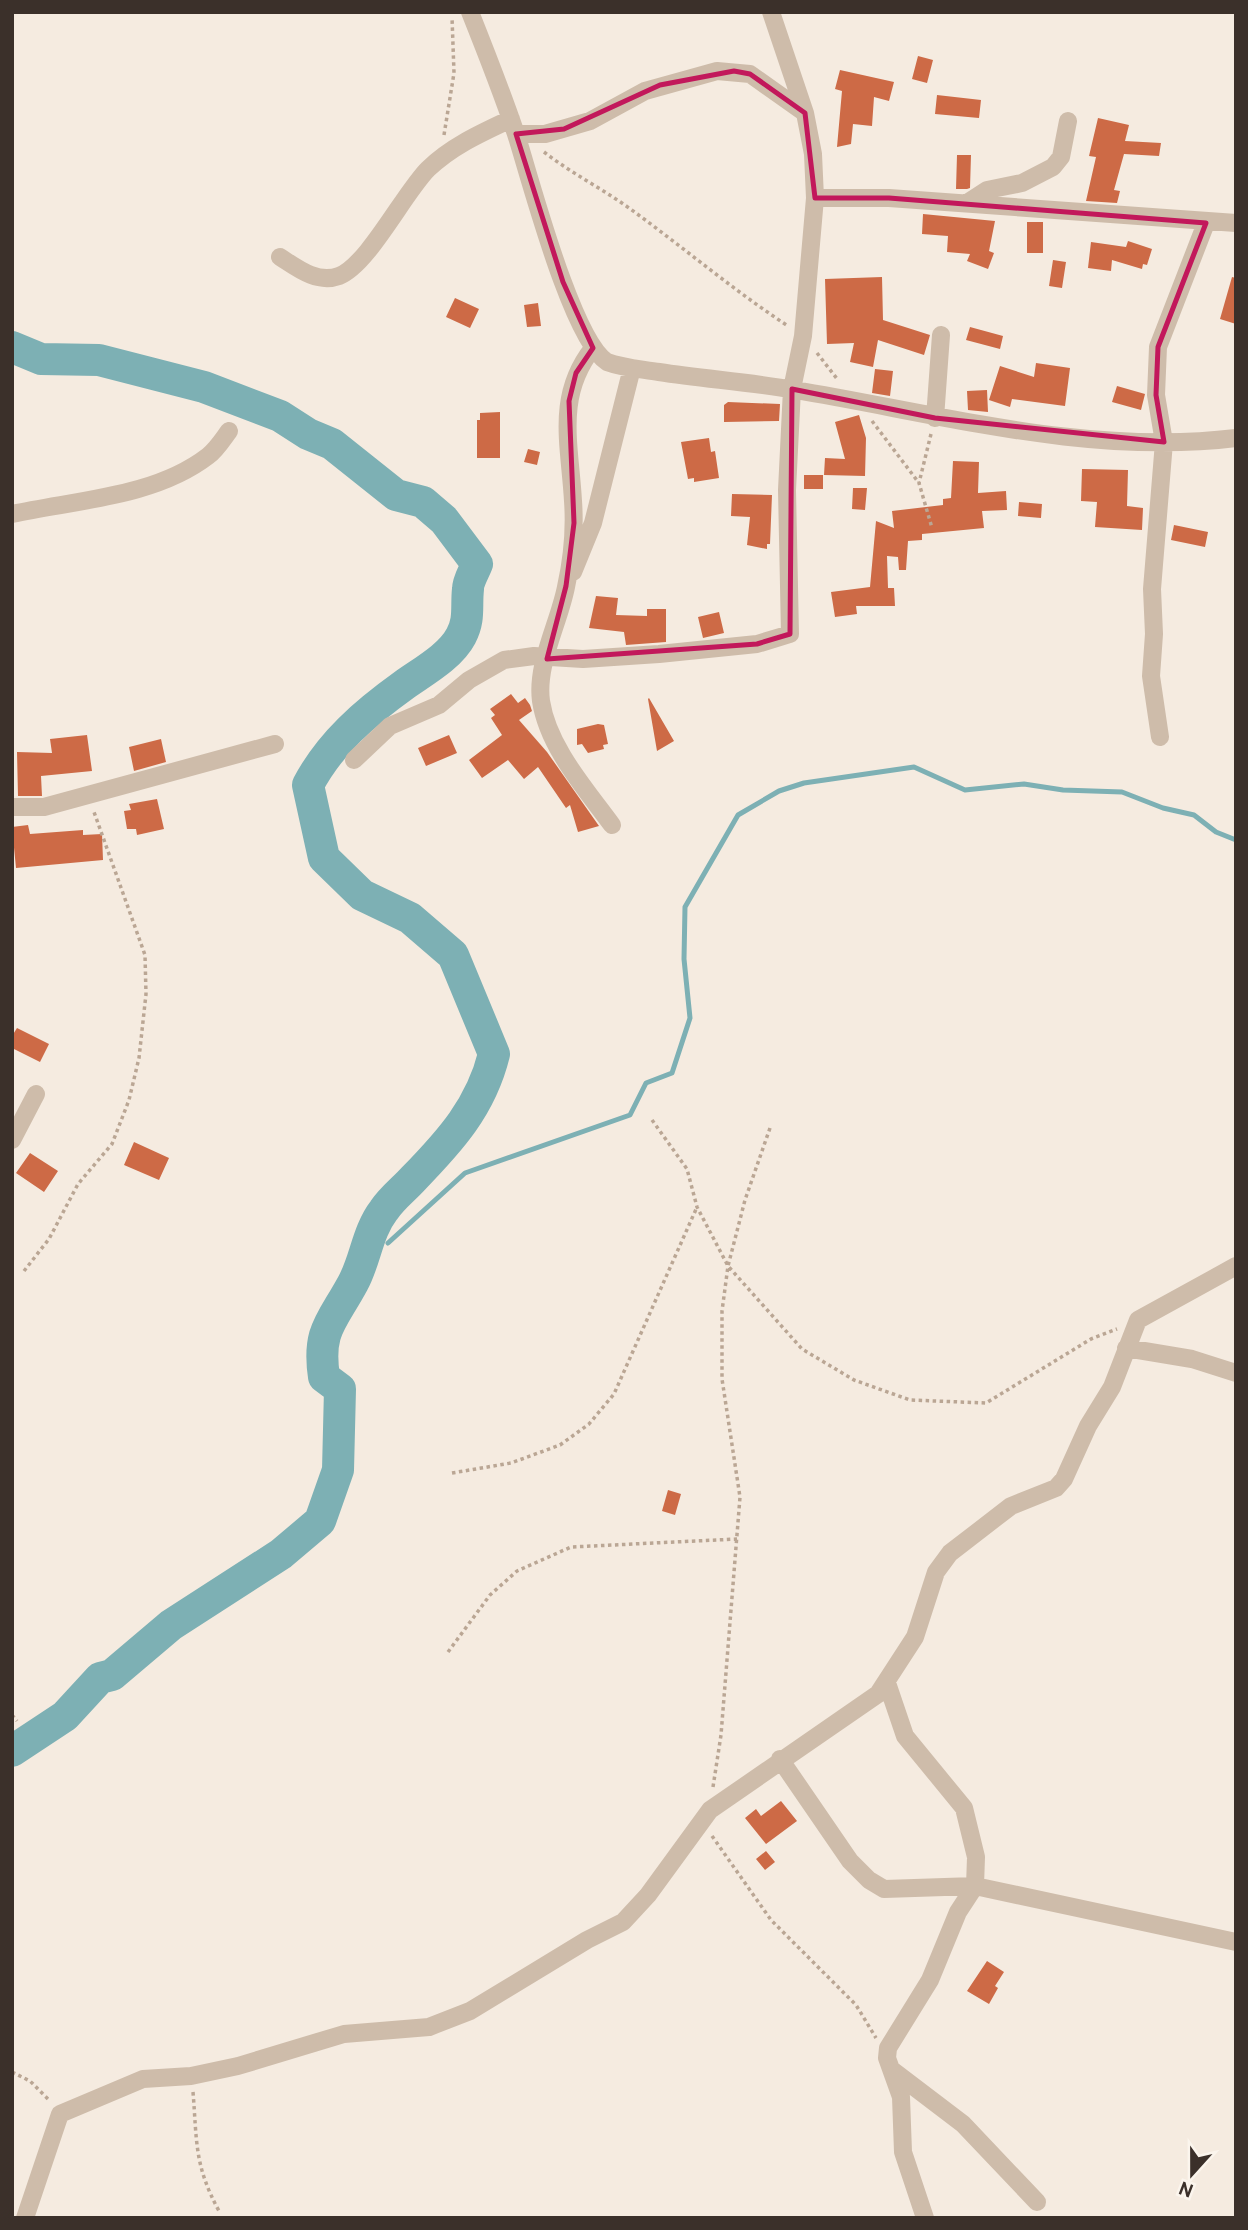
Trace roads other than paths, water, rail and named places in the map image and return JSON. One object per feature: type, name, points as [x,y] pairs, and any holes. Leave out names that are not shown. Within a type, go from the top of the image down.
[{"type":"street","points":[[470,12],[513,127],[563,282],[593,348],[607,362],[632,368],[792,389],[935,418],[1079,437],[1164,442],[1236,438]]},
{"type":"street","points":[[354,760],[390,726],[439,705],[488,668],[519,657],[616,658],[757,644],[790,634],[787,490],[792,389],[803,336],[815,198],[813,154],[805,113],[771,12]]},
{"type":"street","points":[[280,257],[307,275],[323,278],[339,276],[351,268],[427,170],[469,139],[513,127],[545,134],[590,121],[645,91],[717,72],[750,74],[805,113]]},
{"type":"street","points":[[967,203],[986,190],[1022,183],[1053,167],[1062,157],[1068,121]]},
{"type":"street","points":[[815,198],[967,203],[1206,223],[1236,223]]},
{"type":"street","points":[[1160,737],[1151,676],[1154,634],[1152,589],[1164,442],[1156,395],[1158,347],[1206,223]]},
{"type":"street","points":[[935,418],[941,335]]},
{"type":"street","points":[[593,348],[576,373],[569,401],[568,459],[573,523],[566,586],[541,687],[544,716],[564,757],[612,825]]},
{"type":"street","points":[[566,586],[593,523],[632,368]]},
{"type":"street","points":[[12,514],[161,481],[187,470],[211,454],[229,431]]},
{"type":"street","points":[[12,807],[44,807],[275,744]]},
{"type":"street","points":[[12,1140],[36,1094]]},
{"type":"street","points":[[25,2218],[60,2114],[143,2079],[191,2076],[238,2066],[344,2034],[429,2027],[470,2011],[587,1940],[623,1922],[648,1895],[706,1816],[780,1759],[878,1694],[915,1637],[936,1572],[950,1553],[1011,1506],[1056,1488],[1064,1479],[1088,1426],[1112,1387],[1138,1320],[1236,1266]]},
{"type":"street","points":[[1126,1348],[1192,1359],[1236,1373]]},
{"type":"street","points":[[887,1683],[905,1736],[964,1808],[976,1857],[975,1886],[958,1912],[930,1980],[894,2035],[890,2064],[901,2096],[903,2152],[925,2218]]},
{"type":"street","points":[[780,1759],[835,1842],[869,1880],[884,1889],[975,1886],[1236,1942]]},
{"type":"street","points":[[890,2064],[963,2124],[1037,2202]]},
{"type":"waterway","points":[[12,347],[41,359],[99,360],[204,387],[280,416],[308,434],[332,444],[396,495],[423,502],[444,520],[477,564],[468,586],[466,624],[456,644],[443,657],[362,718],[338,742],[308,785],[324,858],[362,895],[410,918],[453,955],[494,1054],[481,1091],[462,1122],[378,1218],[353,1283],[328,1327],[322,1361],[324,1377],[340,1389],[338,1470],[320,1521],[281,1554],[171,1625],[112,1675],[100,1678],[65,1716],[12,1751]]},
{"type":"waterway","points":[[388,1243],[465,1173],[630,1115],[646,1083],[672,1073],[690,1018],[684,959],[685,907],[738,815],[779,791],[804,783],[914,767],[965,790],[1024,784],[1063,790],[1122,792],[1163,808],[1194,815],[1216,832],[1236,840]]}]
